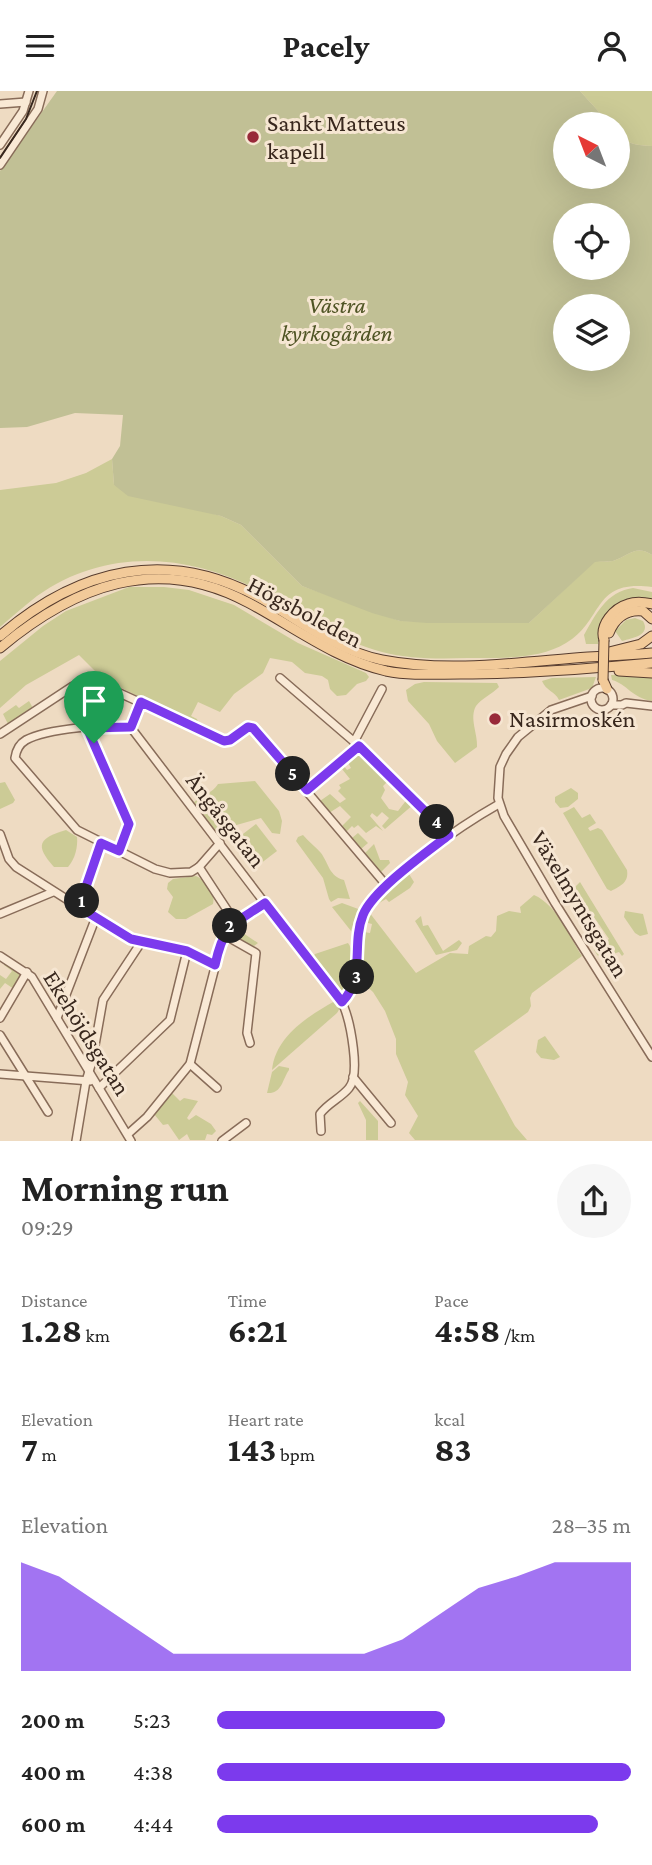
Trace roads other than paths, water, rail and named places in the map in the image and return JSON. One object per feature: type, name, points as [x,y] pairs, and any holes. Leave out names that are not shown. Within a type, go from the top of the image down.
[{"type":"main road","name":"Högsboleden","points":[[0,636],[52,597],[89,581],[129,571],[165,570],[201,575],[235,586],[336,643],[381,659],[414,664],[464,665],[652,653]]},
{"type":"main road","name":"Högsboleden","points":[[0,648],[44,614],[72,598],[108,584],[153,579],[194,583],[233,595],[328,650],[384,670],[420,674],[479,674],[652,663]]},
{"type":"main road","points":[[601,692],[604,629],[611,615],[621,607],[635,602],[652,604]]},
{"type":"main road","points":[[604,640],[614,624],[629,611],[643,611],[652,619]]},
{"type":"main road","points":[[587,657],[640,644],[652,636]]},
{"type":"main road","points":[[606,667],[612,672],[652,673]]},
{"type":"street","points":[[0,145],[19,117],[29,91]]},
{"type":"street","points":[[0,165],[38,109],[42,94]]},
{"type":"street","points":[[0,104],[26,102]]},
{"type":"street","points":[[280,678],[357,744],[449,835]]},
{"type":"street","points":[[0,734],[73,686],[89,679],[224,741],[230,740],[248,727],[253,728],[387,886]]},
{"type":"street","points":[[307,790],[357,744],[382,689]]},
{"type":"street","points":[[601,692],[601,710],[611,705],[626,703],[652,706]]},
{"type":"street","points":[[601,692],[611,705]]},
{"type":"street","points":[[321,1132],[320,1114],[349,1089],[353,1077],[351,1027],[342,1002],[351,991],[357,973],[362,918],[372,901],[449,835],[499,804],[497,788],[505,757],[514,741],[530,726],[566,703],[601,692],[623,698],[626,703]]},
{"type":"street","points":[[141,702],[131,727],[65,730],[27,740],[16,752],[16,761],[74,827],[155,869],[170,873],[191,872],[219,843]]},
{"type":"street","name":"Ängåsgatan","points":[[131,727],[342,1002]]},
{"type":"street","points":[[87,728],[129,822],[119,851]]},
{"type":"street","name":"Växelmyntsgatan","points":[[499,804],[555,903],[652,1057]]},
{"type":"street","points":[[0,834],[12,864],[126,937],[187,951],[215,965]]},
{"type":"street","points":[[79,907],[101,843]]},
{"type":"street","points":[[198,867],[235,922]]},
{"type":"street","points":[[0,914],[53,891]]},
{"type":"street","points":[[129,1137],[190,1064],[221,942],[235,922],[265,903]]},
{"type":"street","points":[[57,1018],[96,917]]},
{"type":"street","points":[[226,936],[256,953],[247,1033],[250,1043]]},
{"type":"street","points":[[76,1140],[105,995],[142,941]]},
{"type":"street","points":[[0,1074],[86,1081],[97,1085],[170,1020],[187,951]]},
{"type":"street","name":"Ekehöjdsgatan","points":[[0,956],[27,972],[129,1137]]},
{"type":"street","points":[[0,1018],[27,972]]},
{"type":"street","points":[[0,1035],[48,1112]]},
{"type":"street","points":[[190,1064],[217,1088]]},
{"type":"street","points":[[353,1077],[391,1122]]},
{"type":"street","points":[[222,1140],[246,1123]]},
{"type":"tram line","points":[[0,158],[26,119],[37,91]]},
{"type":"place","name":"Sankt Matteus kapell","points":[[253,137]]},
{"type":"place","name":"Nasirmoskén","points":[[495,719]]},
{"type":"park label","name":"Västra kyrkogården","points":[[337,319]]}]
